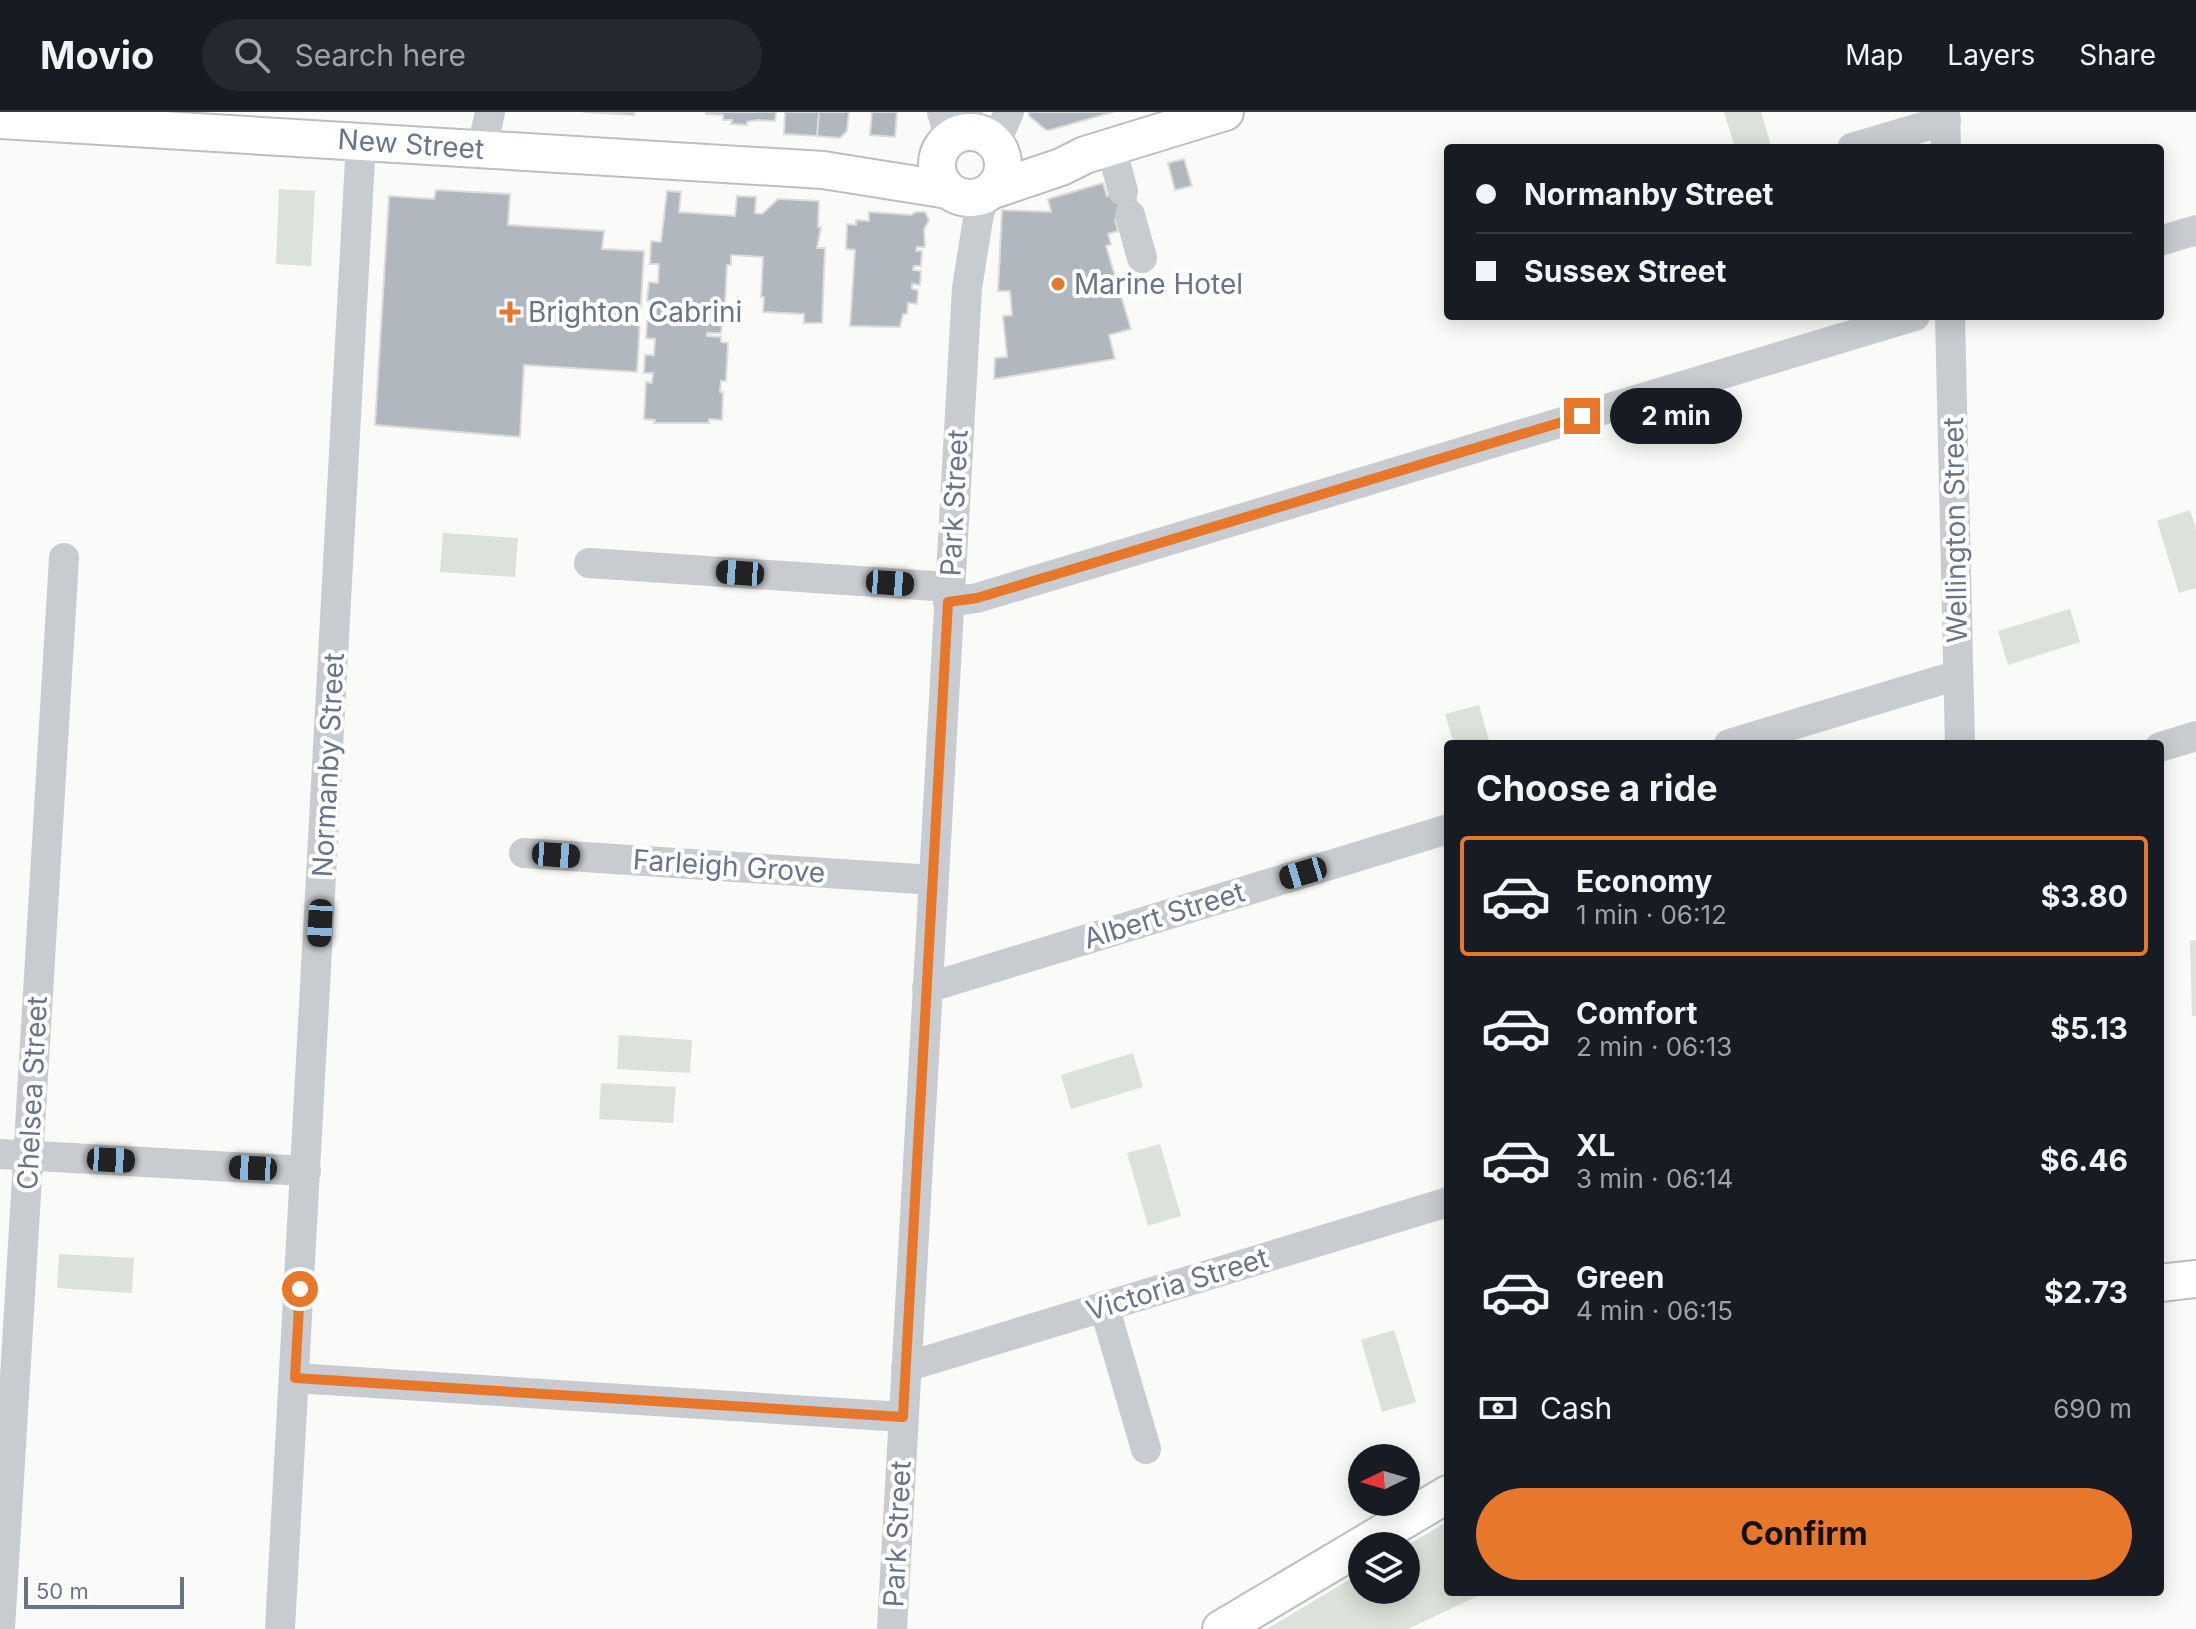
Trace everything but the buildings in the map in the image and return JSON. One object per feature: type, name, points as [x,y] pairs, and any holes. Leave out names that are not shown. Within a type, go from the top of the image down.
[{"type":"main road","name":"New Street","points":[[988,192],[1098,151],[1225,112]]},
{"type":"main road","name":"New Street","points":[[0,120],[823,170],[950,191]]},
{"type":"main road","name":"New Street","points":[[823,170],[914,160],[970,133],[1020,158],[1098,151]]},
{"type":"main road","points":[[970,133],[1001,175],[988,192],[969,198],[950,191],[938,174],[937,161],[970,133]]},
{"type":"main road","points":[[2164,1283],[2196,1279]]},
{"type":"main road","points":[[1221,1629],[1444,1496]]},
{"type":"street","points":[[470,112],[472,148]]},
{"type":"street","points":[[472,148],[490,112]]},
{"type":"street","points":[[970,133],[1000,132],[1009,112]]},
{"type":"street","points":[[1870,144],[1946,127]]},
{"type":"street","name":"Normanby Street","points":[[280,1629],[361,141]]},
{"type":"street","points":[[1098,151],[1126,203],[1142,258]]},
{"type":"street","name":"Park Street","points":[[950,191],[958,213],[967,288]]},
{"type":"street","name":"Park Street","points":[[892,1629],[967,288],[979,213],[988,192]]},
{"type":"street","points":[[2164,240],[2196,230]]},
{"type":"street","points":[[589,563],[977,598],[1902,320]]},
{"type":"street","name":"Wellington Street","points":[[1950,320],[1960,740]]},
{"type":"street","name":"Chelsea Street","points":[[0,1629],[14,1155],[64,558]]},
{"type":"street","points":[[1742,740],[1958,675]]},
{"type":"street","points":[[2164,746],[2196,736]]},
{"type":"street","name":"Albert Street","points":[[927,988],[1444,830]]},
{"type":"street","name":"Farleigh Grove","points":[[524,853],[933,880]]},
{"type":"street","points":[[14,1155],[306,1171]]},
{"type":"street","name":"Victoria Street","points":[[906,1367],[1444,1203]]},
{"type":"street","points":[[1104,1306],[1146,1449]]},
{"type":"street","points":[[295,1378],[903,1417]]},
{"type":"shaded area","points":[[1724,112],[1761,112],[1771,144],[1734,144]]},
{"type":"shaded area","points":[[279,189],[315,191],[311,266],[276,264]]},
{"type":"shaded area","points":[[2190,510],[2196,529],[2196,588],[2179,593],[2157,521]]},
{"type":"shaded area","points":[[443,533],[518,538],[515,577],[440,572]]},
{"type":"shaded area","points":[[2070,609],[2080,642],[2008,665],[1998,631]]},
{"type":"shaded area","points":[[1479,705],[1489,740],[1453,740],[1445,714]]},
{"type":"shaded area","points":[[2196,940],[2196,1016],[2192,1016],[2190,941]]},
{"type":"shaded area","points":[[619,1035],[692,1040],[690,1073],[617,1069]]},
{"type":"shaded area","points":[[1133,1053],[1143,1087],[1071,1109],[1061,1075]]},
{"type":"shaded area","points":[[601,1083],[676,1087],[673,1123],[599,1119]]},
{"type":"shaded area","points":[[1160,1144],[1181,1216],[1148,1226],[1127,1153]]},
{"type":"shaded area","points":[[59,1254],[134,1258],[132,1293],[57,1288]]},
{"type":"shaded area","points":[[1394,1330],[1416,1402],[1382,1412],[1361,1340]]},
{"type":"shaded area","points":[[1444,1523],[1444,1596],[1478,1596],[1408,1629],[1267,1629],[1348,1580],[1348,1604],[1420,1604],[1420,1538]]},
{"type":"place","name":"Marine Hotel","points":[[1058,284]]},
{"type":"place","name":"Brighton Cabrini","points":[[510,312]]},
{"type":"route","points":[[300,1289],[295,1378],[903,1417],[948,602],[977,598],[1582,416]]}]
